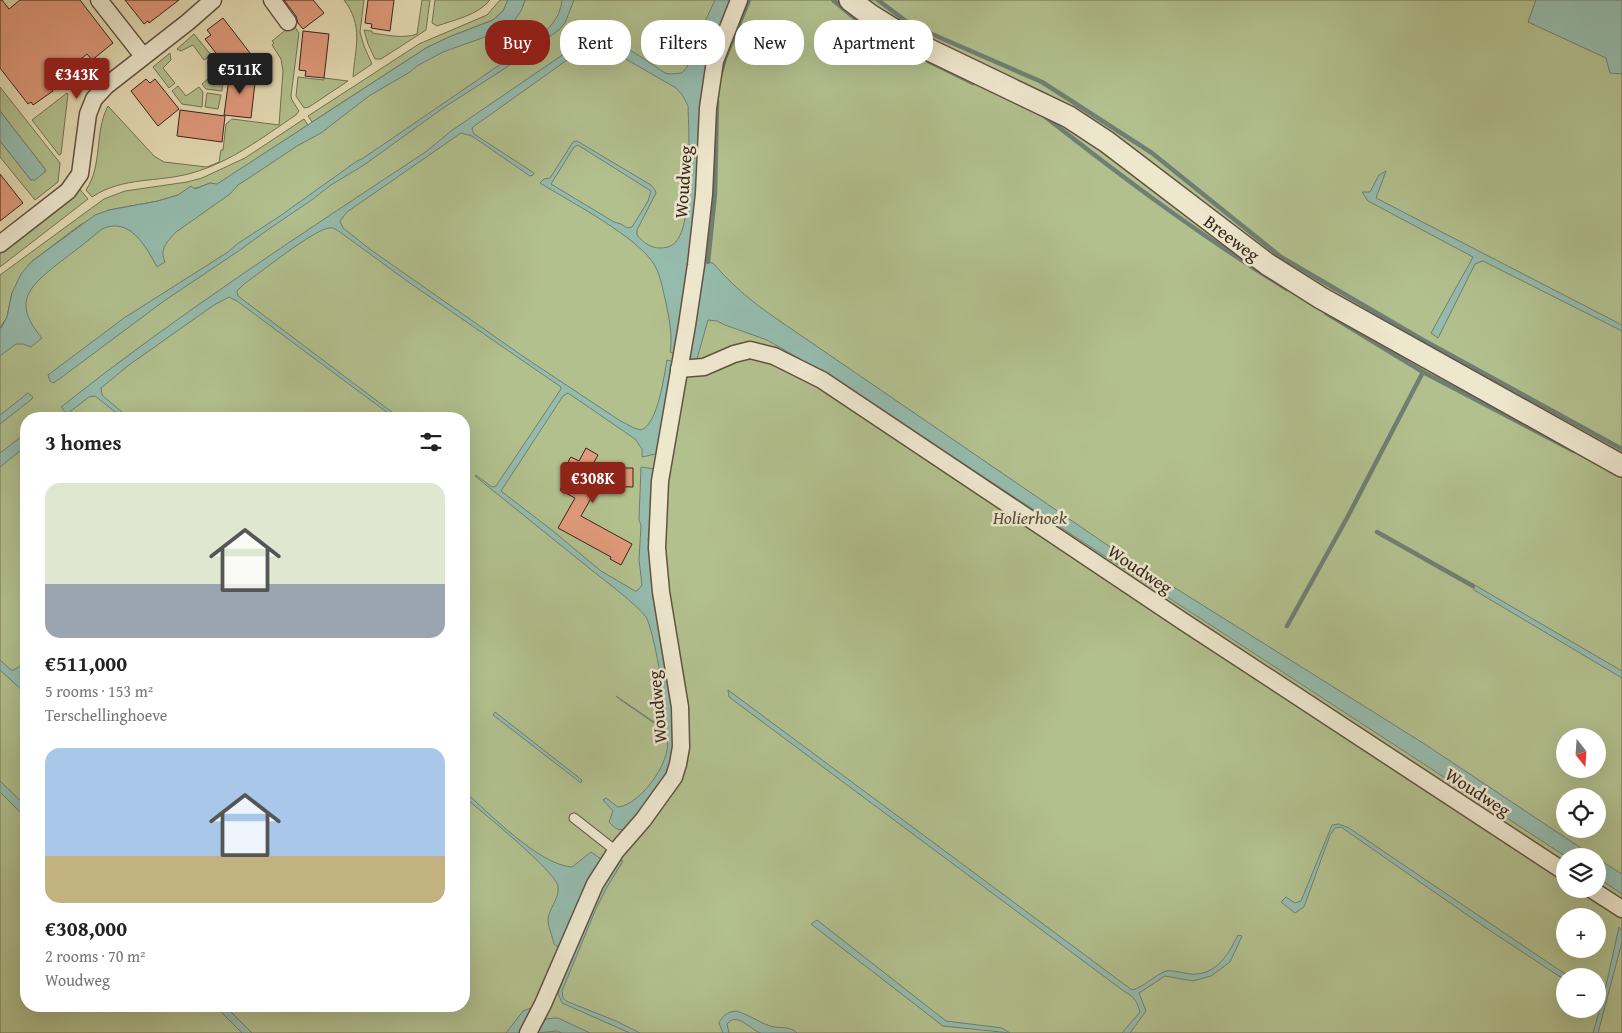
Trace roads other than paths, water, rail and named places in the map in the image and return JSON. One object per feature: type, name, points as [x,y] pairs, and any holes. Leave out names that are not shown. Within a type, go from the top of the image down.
[{"type":"street","points":[[99,0],[143,56]]},
{"type":"street","points":[[0,244],[68,191],[76,181],[82,167],[88,114],[94,99],[106,86],[213,0]]},
{"type":"street","points":[[272,0],[288,22]]},
{"type":"street","name":"Woudweg","points":[[528,1033],[543,1004],[594,884],[616,851],[643,820],[674,777],[678,764],[681,747],[680,707],[661,592],[657,536],[660,481],[694,274],[704,194],[708,108],[715,62],[739,0]]},
{"type":"street","name":"Breeweg","points":[[850,0],[914,43],[1068,117],[1107,142],[1267,264],[1306,288],[1622,466]]},
{"type":"street","name":"Woudweg","points":[[679,370],[704,367],[734,354],[750,350],[774,356],[822,380],[1192,628],[1556,866]]},
{"type":"street","points":[[1606,898],[1622,908]]},
{"type":"lane","points":[[574,818],[616,851]]},
{"type":"waterway","points":[[720,76],[725,58],[749,0]]},
{"type":"waterway","points":[[833,0],[857,20]]},
{"type":"waterway","points":[[878,0],[911,25],[1042,82],[1152,153],[1281,257],[1423,340],[1622,449]]},
{"type":"waterway","points":[[933,63],[973,83]]},
{"type":"waterway","points":[[708,262],[715,194],[717,101]]},
{"type":"waterway","points":[[1043,115],[1163,206],[1224,249],[1287,289]]},
{"type":"waterway","points":[[1326,313],[1423,372],[1574,451]]},
{"type":"waterway","points":[[1287,626],[1347,518],[1423,372]]},
{"type":"waterway","points":[[1377,532],[1473,586]]},
{"type":"park label","name":"Holierhoek","points":[[1030,517]]}]
